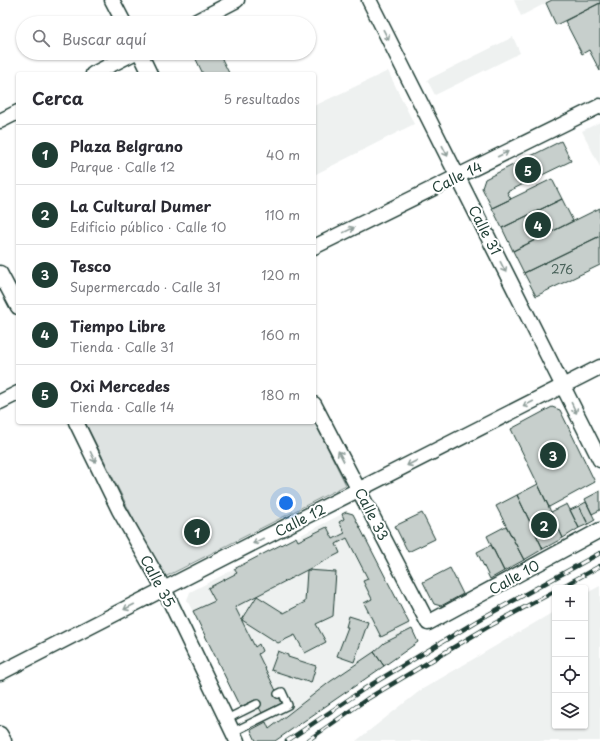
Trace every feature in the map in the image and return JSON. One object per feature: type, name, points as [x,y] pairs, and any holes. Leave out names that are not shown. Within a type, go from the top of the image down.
[{"type":"street","points":[[112,0],[120,16]]},
{"type":"street","points":[[206,16],[237,0]]},
{"type":"street","name":"Calle 31","points":[[369,0],[600,460]]},
{"type":"street","points":[[97,72],[120,60]]},
{"type":"street","points":[[143,60],[149,72]]},
{"type":"street","name":"Calle 14","points":[[316,246],[600,106]]},
{"type":"street","points":[[0,121],[16,113]]},
{"type":"street","points":[[0,272],[16,304]]},
{"type":"street","name":"Calle 12","points":[[0,673],[600,367]]},
{"type":"street","points":[[0,402],[16,394]]},
{"type":"street","name":"Calle 33","points":[[316,408],[360,490],[428,624]]},
{"type":"street","name":"Calle 35","points":[[77,424],[119,510],[164,589],[235,737]]},
{"type":"street","name":"Calle 10","points":[[428,624],[600,530]]},
{"type":"street","points":[[0,734],[4,741]]},
{"type":"lane","points":[[235,737],[288,705],[282,692],[278,694]]},
{"type":"lane","points":[[227,719],[257,704]]},
{"type":"shaded area","points":[[514,0],[552,0],[521,16]]},
{"type":"shaded area","points":[[513,37],[520,53],[435,95],[427,80]]},
{"type":"shaded area","points":[[388,71],[414,124],[316,174],[316,105]]},
{"type":"shaded area","points":[[600,122],[600,167],[582,131]]},
{"type":"shaded area","points":[[86,424],[316,424],[346,485],[163,578]]},
{"type":"shaded area","points":[[346,512],[353,514],[418,642],[275,741],[256,741],[187,600],[190,592]]},
{"type":"shaded area","points":[[600,586],[600,741],[356,741],[421,690],[552,613],[552,729],[588,729],[588,592]]},
{"type":"building","points":[[552,0],[600,0],[600,3],[556,25],[546,3]]},
{"type":"building","points":[[600,3],[600,71],[589,50],[582,54],[565,21]]},
{"type":"building","points":[[196,60],[222,60],[228,72],[202,72]]},
{"type":"building","points":[[561,141],[571,161],[507,192],[511,199],[492,208],[482,188],[485,179]]},
{"type":"building","points":[[552,179],[562,199],[502,228],[492,208]]},
{"type":"building","points":[[562,199],[573,221],[513,251],[502,228]]},
{"type":"building","points":[[600,208],[600,236],[524,273],[513,251]]},
{"type":"building","points":[[600,236],[600,265],[536,296],[524,273]]},
{"type":"building","points":[[552,407],[560,410],[595,482],[549,507],[511,429]]},
{"type":"building","points":[[538,484],[563,538],[543,549],[517,495]]},
{"type":"building","points":[[600,491],[600,510],[592,514],[585,499]]},
{"type":"building","points":[[517,495],[543,549],[524,560],[496,506]]},
{"type":"building","points":[[586,502],[595,520],[588,524],[579,506]]},
{"type":"building","points":[[567,504],[579,528],[563,538],[551,512]]},
{"type":"building","points":[[579,506],[588,524],[579,528],[570,510]]},
{"type":"building","points":[[346,512],[353,514],[409,623],[381,637],[364,603],[372,599],[363,581],[368,579],[347,538],[336,544],[340,553],[235,607],[255,647],[259,644],[262,651],[258,654],[282,703],[262,713],[255,700],[240,707],[193,611],[215,601],[208,588],[237,573],[234,569],[296,537],[298,541],[327,527],[333,539],[345,533],[339,522],[344,519],[342,514]]},
{"type":"building","points":[[422,513],[435,539],[408,552],[395,526]]},
{"type":"building","points":[[506,526],[524,560],[504,571],[487,536]]},
{"type":"building","points":[[491,545],[504,571],[490,579],[477,552]]},
{"type":"building","points":[[450,568],[463,594],[441,606],[434,604],[423,582]]},
{"type":"building","points":[[307,570],[336,572],[333,616],[316,624],[326,642],[305,653],[295,635],[278,643],[242,620],[257,596],[284,613],[305,602]]},
{"type":"building","points":[[349,616],[368,622],[354,662],[337,656],[348,627],[346,627]]},
{"type":"building","points":[[412,629],[418,642],[384,666],[374,652],[384,643]]},
{"type":"building","points":[[278,651],[288,655],[288,657],[316,666],[311,683],[271,670]]},
{"type":"building","points":[[374,652],[384,666],[275,741],[256,741],[251,730],[266,722],[269,729],[331,681]]},
{"type":"railway","points":[[287,741],[364,689],[482,618],[600,553]]},
{"type":"railway","points":[[565,585],[600,566]]},
{"type":"railway","points":[[307,741],[367,699],[486,628],[552,593]]},
{"type":"place","name":"Oxi Mercedes","points":[[528,170]]},
{"type":"place","name":"Tiempo Libre","points":[[538,225]]},
{"type":"place","name":"Tesco","points":[[553,455]]},
{"type":"place","name":"La Cultural Dumer","points":[[544,525]]},
{"type":"place","name":"Plaza Belgrano","points":[[197,532]]}]
